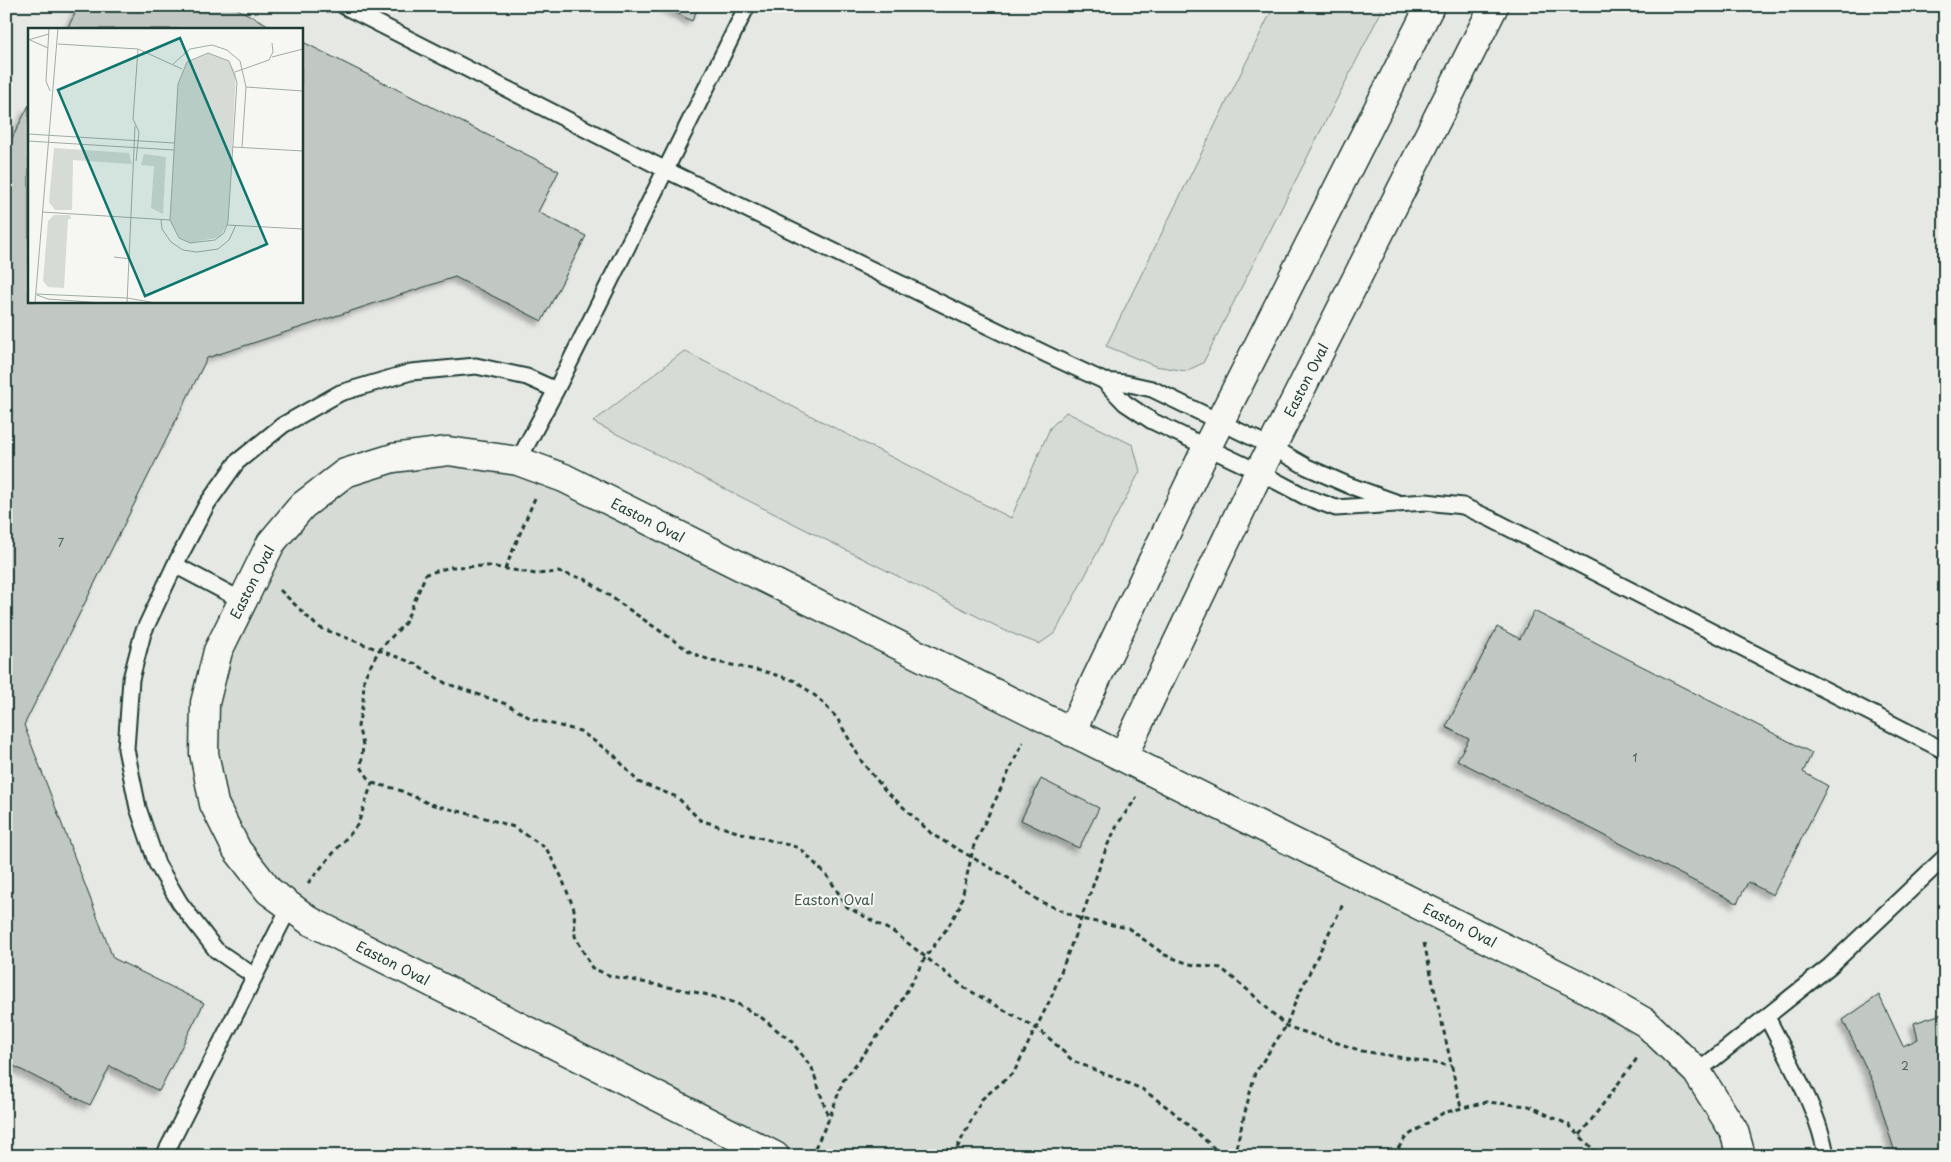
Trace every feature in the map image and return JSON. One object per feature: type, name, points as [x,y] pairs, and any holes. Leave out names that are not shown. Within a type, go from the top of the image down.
[{"type":"street","points":[[1071,732],[1207,447],[1430,6]]},
{"type":"street","name":"Easton Oval","points":[[1123,756],[1259,472],[1494,6]]},
{"type":"street","name":"Easton Oval","points":[[775,1156],[310,921],[269,891],[237,850],[214,804],[204,753],[205,703],[218,651],[271,543],[302,506],[345,473],[393,458],[448,451],[518,461],[564,478],[1585,988],[1646,1023],[1697,1072],[1734,1132],[1741,1156]]},
{"type":"lane","points":[[518,461],[556,390],[747,6]]},
{"type":"lane","points":[[346,7],[666,170],[1104,381],[1125,403],[1152,421],[1259,472],[1306,497],[1336,508],[1426,502],[1463,506],[1945,751]]},
{"type":"lane","points":[[254,976],[216,950],[180,903],[157,864],[138,808],[126,749],[131,679],[143,633],[175,566],[207,504],[237,462],[283,425],[340,393],[411,372],[476,366],[527,377],[556,390]]},
{"type":"lane","points":[[1104,381],[1125,382],[1152,389],[1272,447],[1307,467],[1340,482],[1398,503]]},
{"type":"lane","points":[[175,566],[243,600]]},
{"type":"lane","points":[[1697,1072],[1830,966],[1945,858]]},
{"type":"lane","points":[[164,1156],[290,906]]},
{"type":"lane","points":[[1767,1017],[1808,1099],[1826,1156]]},
{"type":"path","points":[[505,569],[546,472]]},
{"type":"path","points":[[829,1119],[812,1068],[792,1042],[762,1018],[736,1003],[704,994],[611,976],[592,968],[575,936],[574,909],[561,876],[546,848],[514,827],[430,804],[397,789],[372,783],[361,767],[363,745],[358,726],[363,703],[364,678],[379,650],[405,623],[426,574],[451,567],[489,566],[536,574],[558,572],[584,579],[692,653],[712,661],[766,672],[796,681],[818,698],[837,718],[862,762],[885,790],[933,835],[1010,878],[1039,901],[1082,920],[1128,928],[1165,955],[1189,964],[1221,968],[1286,1026],[1362,1051],[1452,1066]]},
{"type":"path","points":[[258,569],[318,627],[416,664],[445,682],[506,704],[532,719],[580,731],[614,755],[638,782],[676,796],[700,820],[800,848],[829,878],[847,907],[895,933],[965,988],[1036,1028],[1073,1061],[1142,1089],[1171,1110],[1223,1156]]},
{"type":"path","points":[[811,1156],[829,1119],[843,1081],[893,1016],[925,958],[948,928],[960,906],[974,844],[1036,714]]},
{"type":"path","points":[[953,1156],[982,1099],[1014,1072],[1051,998],[1082,920],[1107,846],[1119,822],[1154,772]]},
{"type":"path","points":[[290,906],[358,824],[372,783]]},
{"type":"path","points":[[1234,1156],[1254,1073],[1286,1026],[1297,998],[1358,874]]},
{"type":"path","points":[[1415,903],[1461,1108]]},
{"type":"path","points":[[1580,1135],[1656,1032]]},
{"type":"path","points":[[1393,1156],[1406,1137],[1442,1113],[1486,1102],[1529,1106],[1569,1125],[1600,1156]]},
{"type":"shaded area","points":[[6,6],[1945,6],[1945,1156],[6,1156]]},
{"type":"green space","points":[[1274,6],[1384,6],[1203,363],[1186,371],[1155,366],[1106,346]]},
{"type":"green space","points":[[684,351],[1011,518],[1050,428],[1066,412],[1133,445],[1140,471],[1055,633],[1039,644],[1006,631],[593,422]]},
{"type":"green space","name":"Easton Oval","points":[[393,458],[518,461],[1646,1023],[1741,1156],[775,1156],[269,891],[204,753],[205,703],[302,506]]},
{"type":"building","points":[[79,6],[232,6],[274,28],[68,28]]},
{"type":"building","points":[[663,6],[699,6],[692,21]]},
{"type":"building","points":[[302,42],[559,171],[538,212],[586,236],[542,321],[455,277],[207,358],[24,725],[113,958],[204,1003],[159,1091],[110,1066],[90,1105],[6,1062],[6,150],[28,107],[28,302],[302,302]]},
{"type":"building","points":[[1534,611],[1812,753],[1803,772],[1828,786],[1773,895],[1748,882],[1737,903],[1457,760],[1469,739],[1446,727],[1497,627],[1520,639]]},
{"type":"building","points":[[1041,779],[1099,808],[1079,848],[1021,820]]},
{"type":"building","points":[[1879,995],[1903,1046],[1918,1039],[1914,1023],[1945,1013],[1945,1156],[1896,1156],[1874,1084],[1843,1020]]}]
